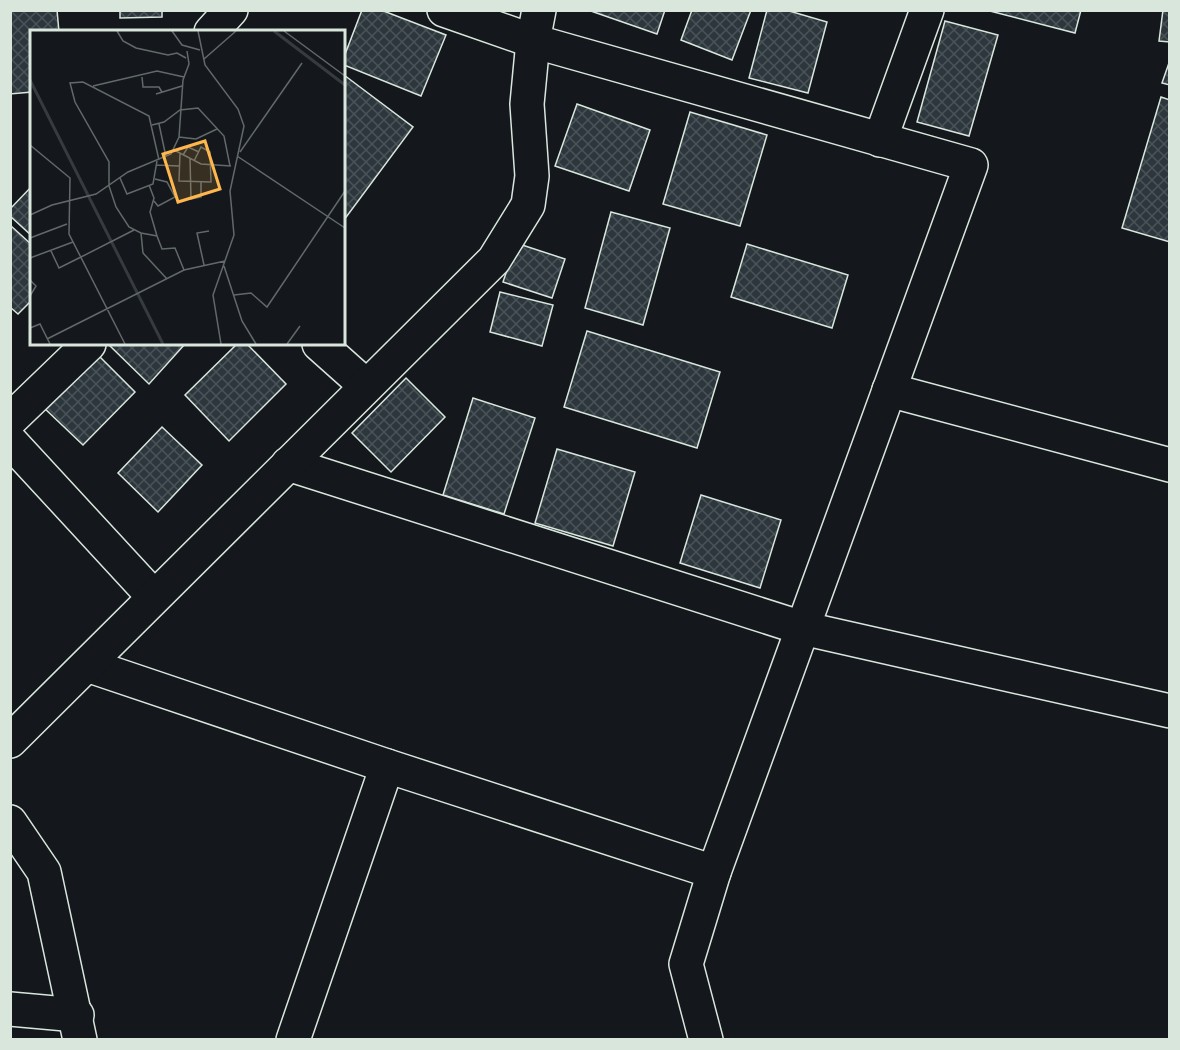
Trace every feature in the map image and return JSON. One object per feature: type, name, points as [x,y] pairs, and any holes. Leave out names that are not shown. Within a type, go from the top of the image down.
[{"type":"street","points":[[213,30],[231,10]]},
{"type":"street","points":[[444,10],[536,26],[880,140],[971,165],[714,872],[686,964],[706,1040]]},
{"type":"street","points":[[880,140],[927,10]]},
{"type":"street","points":[[10,741],[365,385],[494,260],[528,205],[532,176],[527,104],[536,26]]},
{"type":"street","points":[[10,420],[87,345]]},
{"type":"street","points":[[320,345],[365,385]]},
{"type":"street","points":[[889,390],[1170,465]]},
{"type":"street","points":[[10,441],[154,597]]},
{"type":"street","points":[[288,464],[802,628],[1170,711]]},
{"type":"street","points":[[87,665],[387,766],[714,872]]},
{"type":"street","points":[[292,1040],[387,766]]},
{"type":"street","points":[[10,822],[44,872],[78,1027],[10,1009]]},
{"type":"building","points":[[10,10],[57,10],[59,30],[30,30],[30,92],[10,94]]},
{"type":"building","points":[[120,10],[162,10],[162,17],[120,18]]},
{"type":"building","points":[[362,10],[381,10],[446,35],[421,96],[345,65],[345,54]]},
{"type":"building","points":[[588,10],[665,10],[657,34]]},
{"type":"building","points":[[692,10],[751,10],[732,60],[681,40]]},
{"type":"building","points":[[767,10],[786,10],[827,22],[808,93],[749,78]]},
{"type":"building","points":[[986,10],[1081,10],[1075,33]]},
{"type":"building","points":[[1163,10],[1170,10],[1170,42],[1159,41]]},
{"type":"building","points":[[945,21],[998,35],[969,136],[917,122]]},
{"type":"building","points":[[1170,60],[1170,85],[1162,83]]},
{"type":"building","points":[[345,76],[413,127],[345,219]]},
{"type":"building","points":[[1161,97],[1170,100],[1170,242],[1122,228]]},
{"type":"building","points":[[577,104],[650,130],[629,191],[555,166]]},
{"type":"building","points":[[690,112],[767,135],[740,226],[663,204]]},
{"type":"building","points":[[30,188],[30,234],[10,216],[10,209]]},
{"type":"building","points":[[611,212],[670,228],[643,325],[585,308]]},
{"type":"building","points":[[10,225],[30,243],[30,302],[18,314],[10,307]]},
{"type":"building","points":[[516,243],[565,259],[552,298],[503,282]]},
{"type":"building","points":[[747,244],[848,275],[832,328],[731,297]]},
{"type":"building","points":[[500,292],[553,305],[542,346],[490,332]]},
{"type":"building","points":[[587,331],[720,372],[697,448],[564,407]]},
{"type":"building","points":[[109,345],[184,345],[149,384]]},
{"type":"building","points":[[236,345],[248,345],[286,384],[229,441],[185,395]]},
{"type":"building","points":[[95,352],[135,392],[83,445],[42,406]]},
{"type":"building","points":[[406,378],[445,417],[391,472],[352,433]]},
{"type":"building","points":[[473,398],[535,418],[504,514],[443,495]]},
{"type":"building","points":[[162,427],[202,465],[158,512],[118,473]]},
{"type":"building","points":[[557,449],[635,472],[613,546],[535,523]]},
{"type":"building","points":[[701,495],[781,520],[760,588],[680,563]]}]
